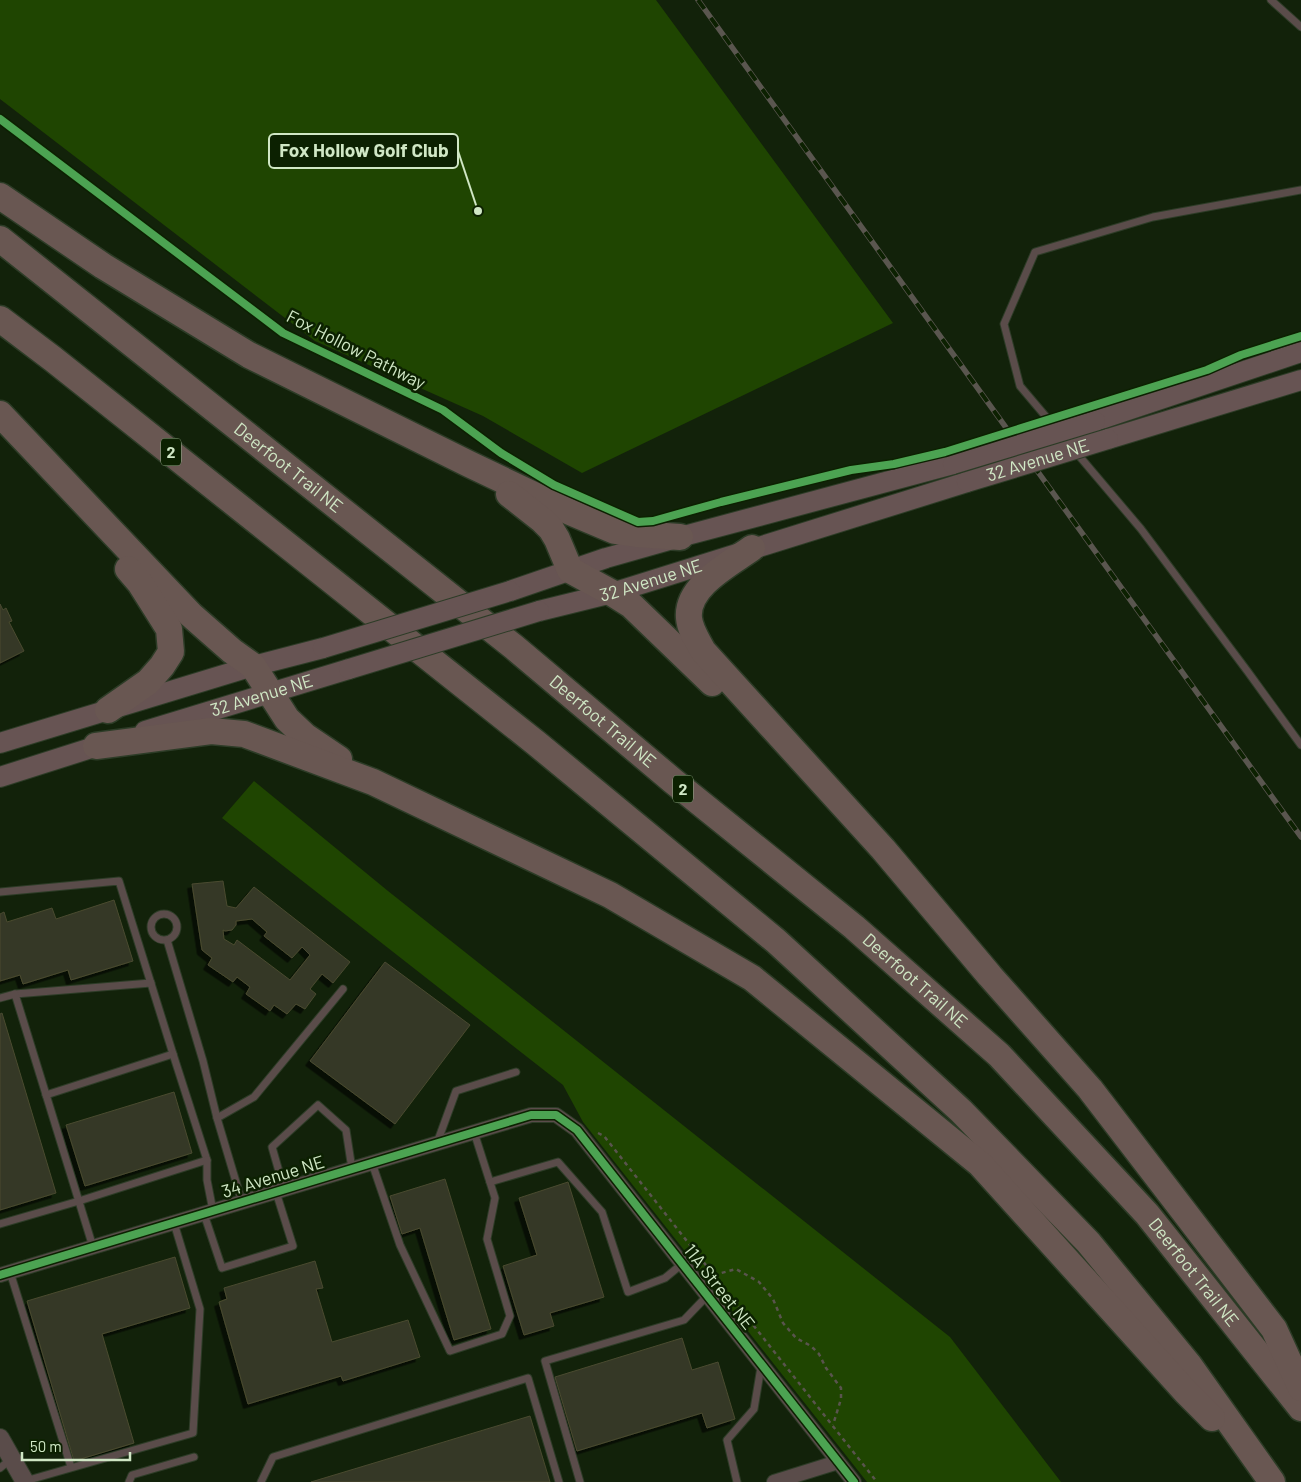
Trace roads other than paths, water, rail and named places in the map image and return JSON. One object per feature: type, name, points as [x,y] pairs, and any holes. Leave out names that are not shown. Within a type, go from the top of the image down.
[{"type":"highway","points":[[0,196],[103,266],[250,355],[570,512],[615,531],[680,537]]},
{"type":"highway","name":"Deerfoot Trail NE","points":[[0,239],[514,647],[673,781],[854,927],[999,1054],[1147,1214],[1301,1408]]},
{"type":"highway","name":"2","points":[[0,319],[54,359],[529,737],[790,954],[961,1110],[1088,1242],[1189,1365],[1268,1475]]},
{"type":"highway","points":[[0,414],[191,615],[232,651],[253,666],[288,719],[304,736],[373,782]]},
{"type":"highway","points":[[33,449],[140,583],[169,630],[171,652],[162,666],[148,682],[108,710]]},
{"type":"highway","points":[[469,464],[551,529],[570,570],[632,605],[883,849]]},
{"type":"highway","points":[[752,548],[698,589],[691,604],[689,618],[693,633],[703,651],[883,849],[990,976],[1090,1089],[1274,1329],[1301,1388]]},
{"type":"highway","points":[[96,746],[211,731],[244,734],[373,782],[610,895],[752,978],[980,1164],[1186,1392],[1268,1475]]},
{"type":"main road","name":"32 Avenue NE","points":[[0,743],[253,666],[323,648],[680,537],[953,464],[1095,421],[1301,352]]},
{"type":"main road","name":"32 Avenue NE","points":[[0,777],[539,611],[612,593],[752,548],[1301,380]]},
{"type":"street","name":"34 Avenue NE","points":[[5,1274],[531,1115],[556,1115]]},
{"type":"street","name":"11A Street NE","points":[[556,1115],[577,1130],[854,1482]]},
{"type":"street","points":[[0,1438],[5,1463],[24,1482]]},
{"type":"street","points":[[774,1482],[798,1479],[838,1462]]},
{"type":"lane","points":[[1271,0],[1301,27]]},
{"type":"lane","points":[[1301,190],[1153,218],[1035,252],[1004,324],[1020,386],[1141,528],[1301,745]]},
{"type":"lane","points":[[0,892],[119,881],[207,1160],[208,1212],[222,1268],[293,1246],[272,1147],[318,1105],[346,1130],[352,1169]]},
{"type":"lane","points":[[167,940],[242,1202]]},
{"type":"lane","points":[[0,998],[15,994],[151,983]]},
{"type":"lane","points":[[217,1118],[254,1097],[343,989]]},
{"type":"lane","points":[[15,994],[93,1247]]},
{"type":"lane","points":[[46,1095],[174,1054]]},
{"type":"lane","points":[[437,1144],[456,1091],[516,1072]]},
{"type":"lane","points":[[372,1163],[400,1245],[450,1351],[502,1334],[510,1316],[487,1239],[495,1198],[474,1132]]},
{"type":"lane","points":[[0,1224],[207,1160]]},
{"type":"lane","points":[[490,1182],[558,1162],[602,1212],[628,1292],[665,1278],[682,1264]]},
{"type":"lane","points":[[24,1482],[193,1433],[200,1309],[174,1223]]},
{"type":"lane","points":[[5,1274],[71,1468]]},
{"type":"lane","points":[[580,1482],[545,1360],[684,1320],[707,1296]]},
{"type":"lane","points":[[737,1482],[727,1440],[754,1409],[762,1365]]},
{"type":"lane","points":[[261,1482],[273,1457],[528,1378],[559,1482]]},
{"type":"lane","points":[[129,1482],[132,1475],[194,1457]]},
{"type":"railway","points":[[698,0],[1301,837]]},
{"type":"place","name":"Fox Hollow Golf Club","points":[[478,211]]}]
